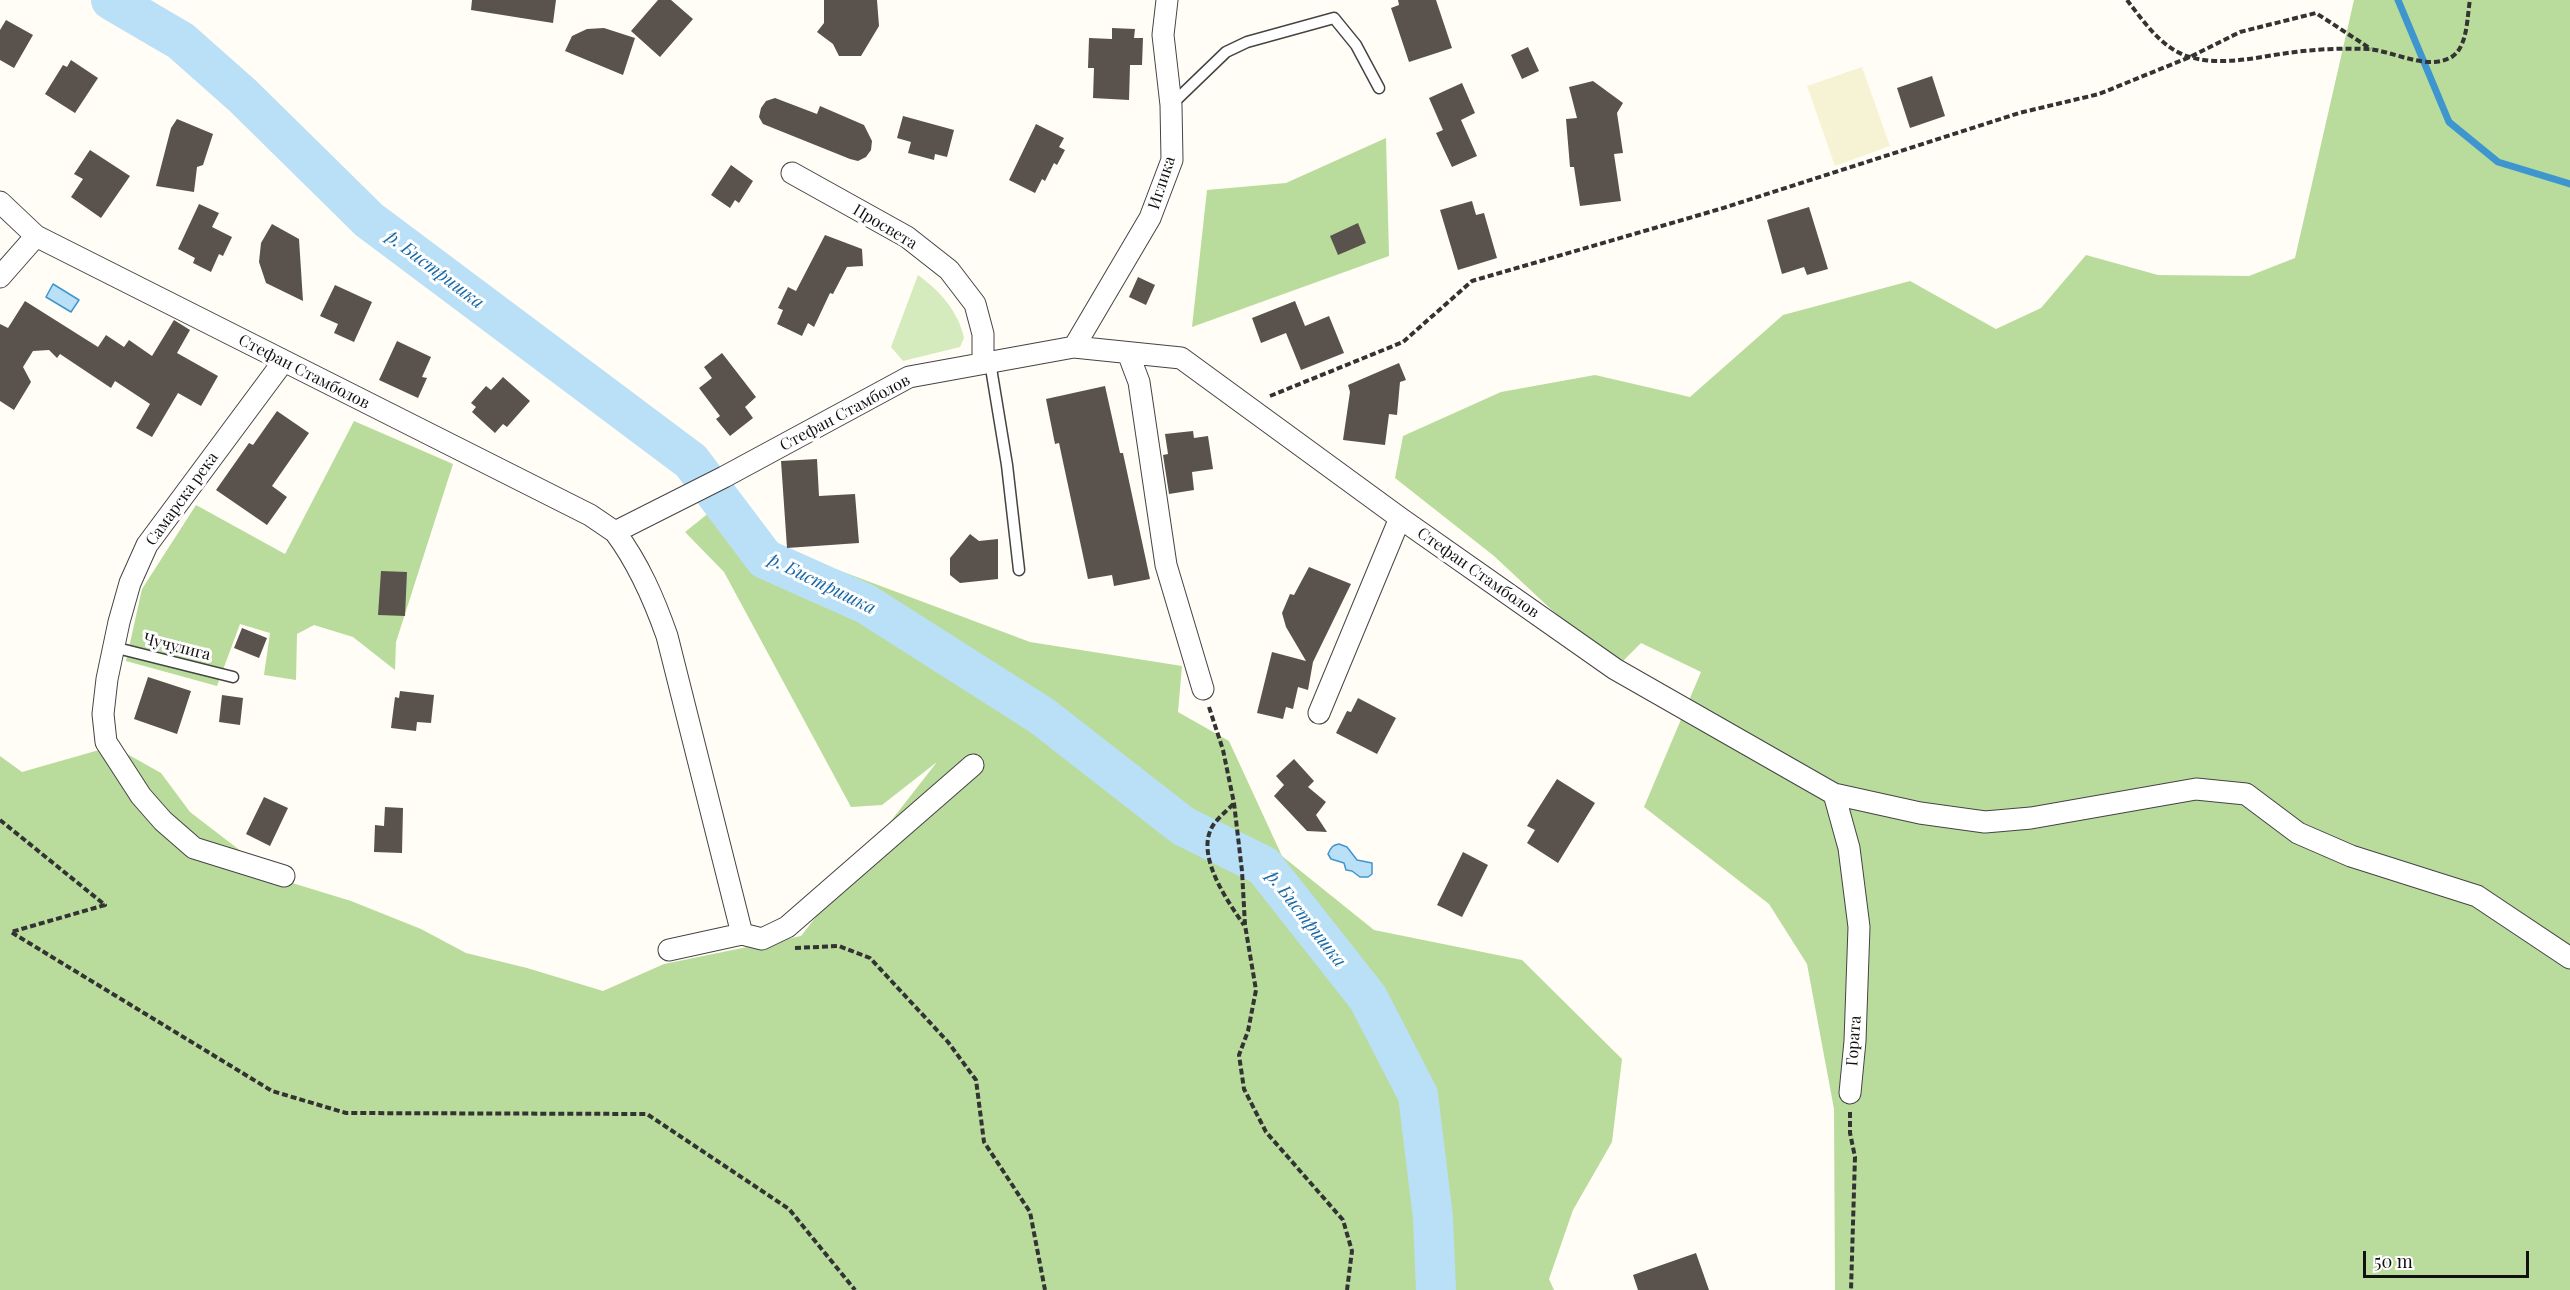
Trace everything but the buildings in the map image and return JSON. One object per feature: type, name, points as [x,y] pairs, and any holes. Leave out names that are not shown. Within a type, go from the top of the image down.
[{"type":"street","name":"Иглика","points":[[1074,346],[1150,218],[1172,160],[1171,105],[1163,34],[1167,0]]},
{"type":"street","name":"Просвета","points":[[792,173],[907,237],[949,270],[975,304],[983,334],[987,363]]},
{"type":"street","name":"Стефан Стамболов","points":[[0,202],[36,236],[590,515],[615,532],[629,550],[653,596],[667,636],[752,936]]},
{"type":"street","points":[[0,277],[36,236]]},
{"type":"street","name":"Стефан Стамболов","points":[[615,532],[724,477],[909,377],[1074,346],[1181,358],[1400,518],[1615,669],[1834,794],[1920,813],[1985,822],[2031,818],[2196,789],[2246,794],[2298,833],[2351,856],[2477,896],[2570,958]]},
{"type":"street","points":[[1128,353],[1139,382],[1166,565],[1203,689]]},
{"type":"street","name":"Самарска река","points":[[283,362],[147,544],[130,584],[113,647],[104,714],[106,742],[141,796],[163,821],[194,849],[284,876]]},
{"type":"street","points":[[1319,713],[1400,518]]},
{"type":"street","points":[[669,950],[752,936],[788,927],[973,765]]},
{"type":"street","name":"Гората","points":[[1834,794],[1849,848],[1859,927],[1855,1041],[1850,1093]]},
{"type":"lane","points":[[1171,105],[1226,52],[1247,42],[1334,18],[1356,45],[1379,88]]},
{"type":"lane","points":[[987,363],[1007,465],[1019,570]]},
{"type":"lane","name":"Чучулига","points":[[113,647],[233,676]]},
{"type":"path","points":[[2127,0],[2146,25],[2168,46],[2190,57],[2214,61],[2332,49],[2371,50],[2439,62],[2454,55],[2463,39],[2470,0]]},
{"type":"path","points":[[1247,405],[1403,342],[1472,281],[1720,209],[2019,113],[2099,94],[2190,57],[2240,32],[2316,13],[2371,50]]},
{"type":"path","points":[[1203,689],[1223,750],[1234,803],[1242,871],[1245,925],[1256,990],[1248,1031],[1239,1055],[1244,1089],[1266,1132],[1343,1220],[1352,1251],[1347,1290]]},
{"type":"path","points":[[1234,803],[1211,829],[1208,854],[1221,892],[1245,925]]},
{"type":"path","points":[[0,820],[105,905],[11,932],[272,1091],[346,1113],[646,1114],[789,1209],[855,1290]]},
{"type":"path","points":[[752,936],[780,949],[838,946],[870,958],[948,1042],[976,1080],[984,1142],[1030,1212],[1045,1290]]},
{"type":"path","points":[[1850,1093],[1850,1133],[1855,1157],[1851,1290]]},
{"type":"shaded area","points":[[1862,67],[1890,146],[1835,166],[1807,86]]},
{"type":"green space","points":[[2354,0],[2570,0],[2570,1290],[1835,1290],[1834,1109],[1807,964],[1769,904],[1644,807],[1701,672],[1641,643],[1615,669],[1494,556],[1395,478],[1403,436],[1501,392],[1595,375],[1690,397],[1783,315],[1910,281],[1996,329],[2041,308],[2086,255],[2158,275],[2249,276],[2295,258]]},
{"type":"green space","points":[[1386,138],[1389,256],[1192,327],[1207,190],[1286,183]]},
{"type":"green space","points":[[918,275],[934,288],[953,310],[964,338],[960,347],[903,361],[891,347]]},
{"type":"green space","points":[[354,421],[453,464],[396,642],[395,670],[353,637],[314,625],[297,634],[296,680],[264,675],[270,633],[240,624],[217,686],[126,661],[142,589],[196,505],[285,554]]},
{"type":"green space","points":[[730,496],[765,548],[838,570],[1030,642],[1182,666],[1178,712],[1229,741],[1282,856],[1374,930],[1522,960],[1622,1059],[1612,1142],[1573,1210],[1549,1279],[1554,1290],[0,1290],[0,756],[22,772],[113,746],[161,773],[190,812],[276,878],[351,901],[421,929],[466,953],[527,968],[603,991],[664,964],[801,936],[937,762],[882,805],[851,807],[724,572],[685,532]]},
{"type":"water","points":[[53,284],[79,300],[71,312],[46,297]]},
{"type":"water","points":[[1339,844],[1347,847],[1357,860],[1372,863],[1372,874],[1368,877],[1360,877],[1346,870],[1344,863],[1331,859],[1328,854],[1330,850]]},
{"type":"waterway","name":"р. Бистришка","points":[[111,0],[181,41],[243,96],[369,220],[691,461],[765,559],[866,604],[1042,716],[1183,826],[1264,866],[1368,998],[1418,1095],[1433,1218],[1436,1290]]},
{"type":"waterway","points":[[2398,0],[2449,122],[2498,162],[2570,184]]}]
